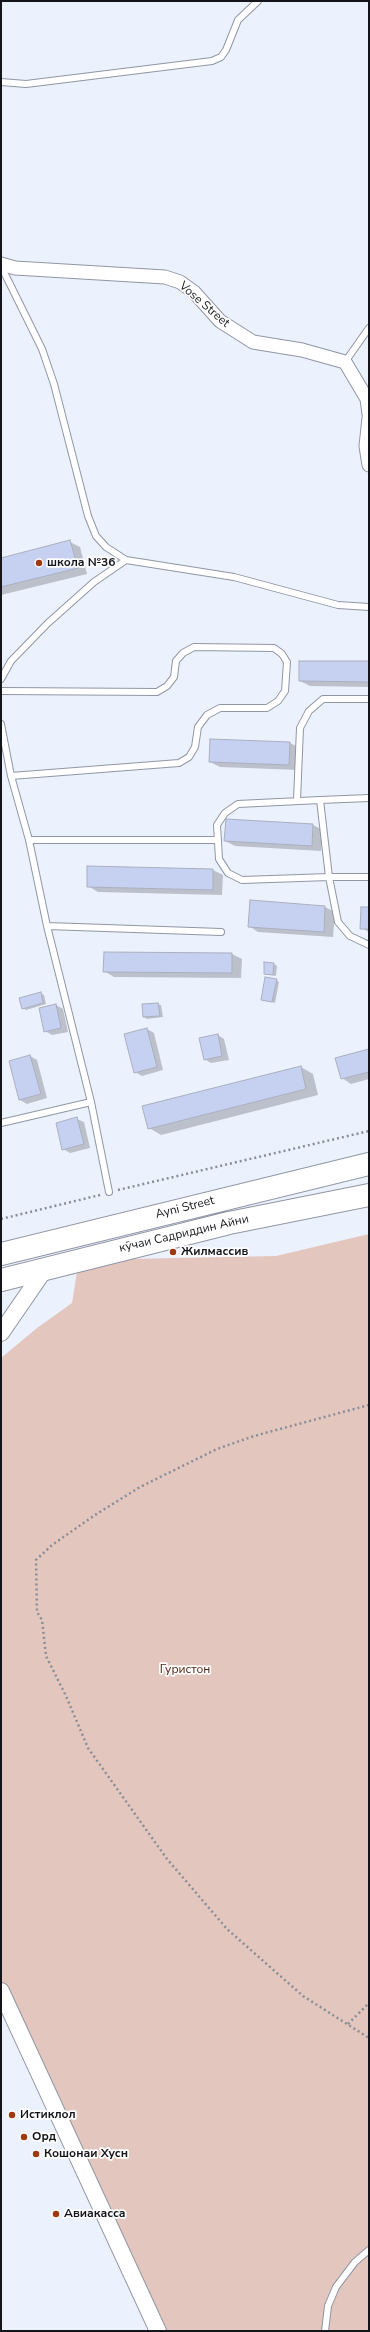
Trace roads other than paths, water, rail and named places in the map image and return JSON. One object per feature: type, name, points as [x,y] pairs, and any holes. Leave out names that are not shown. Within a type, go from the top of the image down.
[{"type":"highway","name":"Ayni Street","points":[[1,1254],[369,1164]]},
{"type":"highway","name":"кӯчаи Садриддин Айни","points":[[1,1280],[229,1223],[369,1195]]},
{"type":"street","name":"Vose Street","points":[[1,265],[15,268],[165,277],[180,282],[194,292],[220,321],[253,342],[302,350],[345,362]]},
{"type":"street","points":[[345,362],[367,399],[369,414]]},
{"type":"street","points":[[369,418],[366,446],[369,464]]},
{"type":"street","points":[[1,1333],[45,1269]]},
{"type":"street","points":[[1,1991],[158,2331]]},
{"type":"lane","points":[[1,82],[26,84],[212,61],[220,57],[226,50],[238,20],[258,1]]},
{"type":"lane","points":[[1,265],[42,349],[54,384],[88,516],[96,536],[106,547],[126,560],[234,577],[338,605],[359,608],[369,607]]},
{"type":"lane","points":[[345,362],[369,328]]},
{"type":"lane","points":[[1,679],[11,661],[48,624],[94,582],[126,560]]},
{"type":"lane","points":[[1,691],[157,692],[167,686],[174,677],[176,661],[183,653],[194,647],[274,648],[282,654],[287,662],[285,691],[278,701],[267,708],[220,708],[207,715],[198,727],[192,752],[189,757],[179,764],[12,776]]},
{"type":"lane","points":[[297,800],[300,728],[309,711],[323,699],[369,699]]},
{"type":"lane","points":[[1,724],[12,776],[30,840],[47,926],[91,1102],[109,1192]]},
{"type":"lane","points":[[369,798],[297,800],[238,804],[225,813],[217,825],[219,859],[228,873],[242,880],[369,877]]},
{"type":"lane","points":[[320,800],[329,877],[338,922],[350,936],[369,946]]},
{"type":"lane","points":[[30,840],[218,840]]},
{"type":"lane","points":[[47,926],[221,932]]},
{"type":"lane","points":[[1,1123],[91,1102]]},
{"type":"lane","points":[[324,2331],[328,2306],[336,2287],[355,2262],[369,2250]]},
{"type":"place","name":"школа №36","points":[[39,563]]},
{"type":"place","name":"Жилмассив","points":[[173,1252]]},
{"type":"place","name":"Истиклол","points":[[12,2115]]},
{"type":"place","name":"Орд","points":[[24,2137]]},
{"type":"place","name":"Кошонаи Хусн","points":[[36,2154]]},
{"type":"place","name":"Авиакасса","points":[[56,2214]]},
{"type":"park label","name":"Гуристон","points":[[185,1670]]}]
